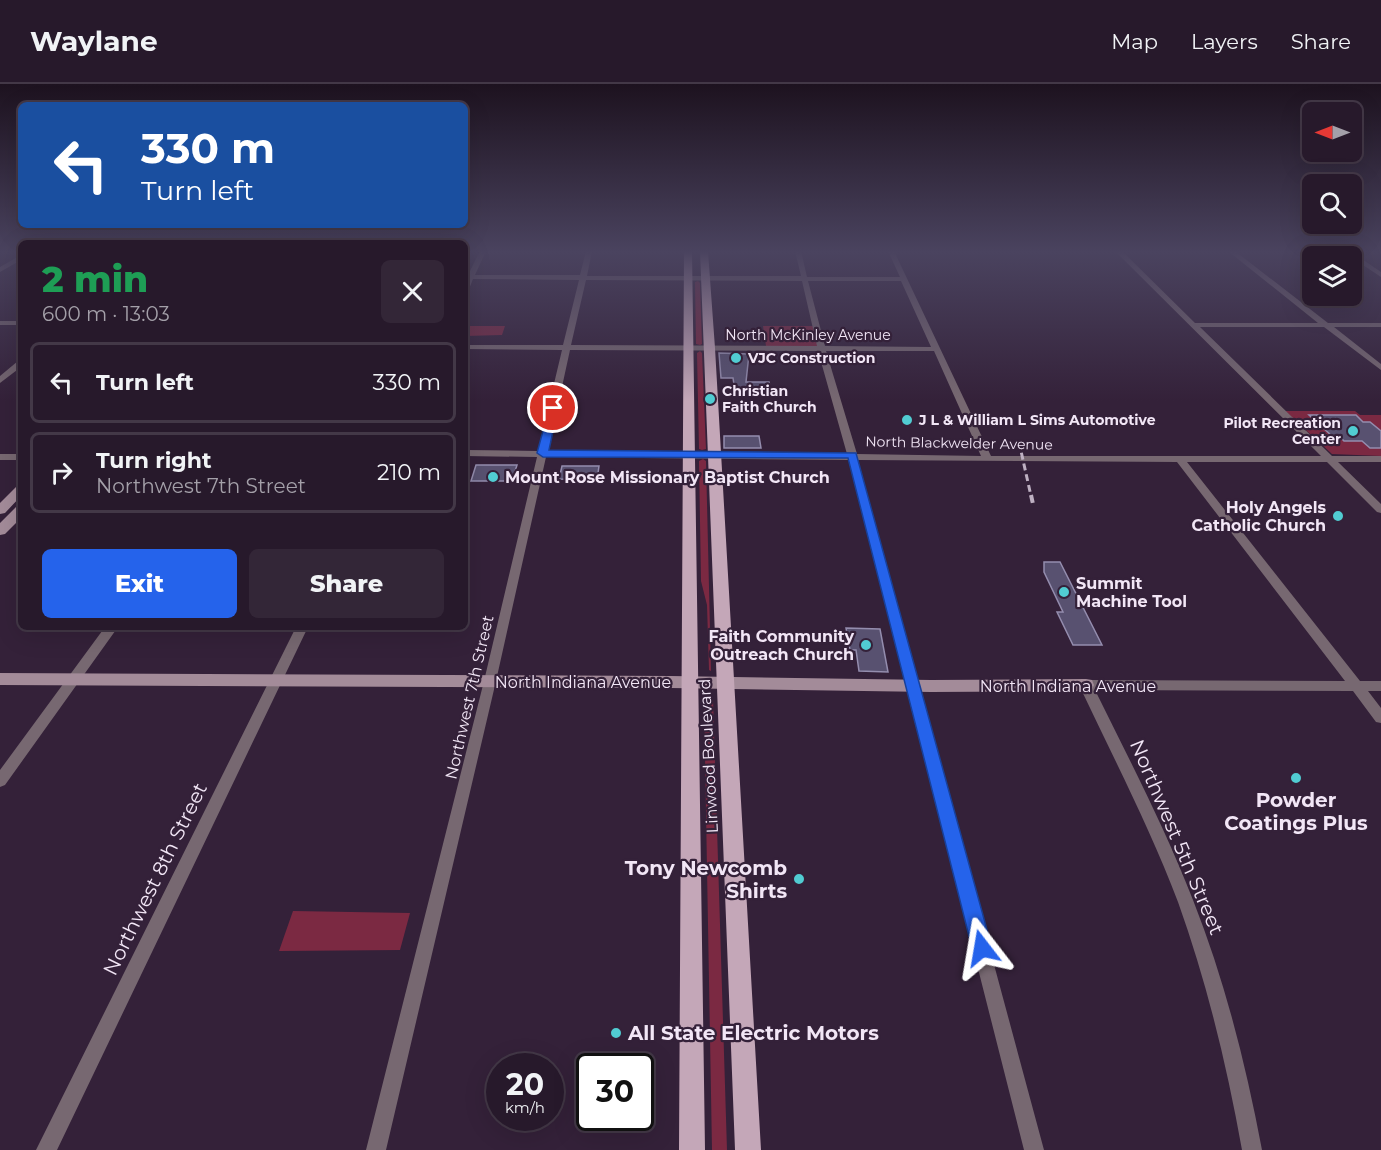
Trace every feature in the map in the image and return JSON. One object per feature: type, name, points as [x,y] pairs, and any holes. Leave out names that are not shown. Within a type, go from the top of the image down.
[{"type":"main road","name":"Linwood Boulevard","points":[[688,301],[692,1150]]},
{"type":"main road","name":"Linwood Boulevard","points":[[707,301],[716,455],[748,1150]]},
{"type":"street","name":"Northwest 7th Street","points":[[376,1150],[490,681],[578,301]]},
{"type":"street","points":[[811,301],[821,348],[852,455],[1034,1150]]},
{"type":"street","points":[[914,301],[987,458]]},
{"type":"street","points":[[1168,301],[1381,510]]},
{"type":"street","points":[[1296,301],[1381,368]]},
{"type":"street","points":[[0,323],[18,323]]},
{"type":"street","points":[[1192,325],[1381,326]]},
{"type":"street","name":"North McKinley Avenue","points":[[468,347],[935,349]]},
{"type":"street","points":[[0,380],[18,365]]},
{"type":"street","name":"North Blackwelder Avenue","points":[[468,453],[1381,459]]},
{"type":"street","points":[[0,457],[18,457]]},
{"type":"street","points":[[1180,459],[1381,718]]},
{"type":"street","points":[[0,510],[18,492]]},
{"type":"street","points":[[0,531],[18,513]]},
{"type":"street","points":[[0,781],[110,630]]},
{"type":"street","name":"Northwest 8th Street","points":[[46,1150],[301,630]]},
{"type":"street","name":"North Indiana Avenue","points":[[0,679],[913,686],[1381,686]]},
{"type":"street","name":"Northwest 5th Street","points":[[1086,685],[1163,848],[1196,932],[1234,1057],[1252,1150]]},
{"type":"shaded area","points":[[695,301],[701,301],[702,344],[696,344]]},
{"type":"shaded area","points":[[468,326],[505,326],[502,335],[468,336]]},
{"type":"shaded area","points":[[763,326],[813,326],[818,346],[766,346]]},
{"type":"shaded area","points":[[700,351],[702,353],[706,449],[702,450],[699,449],[697,353]]},
{"type":"shaded area","points":[[1285,411],[1355,411],[1360,415],[1381,415],[1381,456],[1332,454]]},
{"type":"shaded area","points":[[703,459],[706,461],[711,671],[709,670],[707,605],[701,581],[699,461]]},
{"type":"shaded area","points":[[708,696],[713,699],[727,1150],[712,1150],[704,699]]},
{"type":"shaded area","points":[[293,911],[410,913],[400,950],[279,951]]},
{"type":"building","points":[[719,353],[749,354],[746,382],[769,382],[771,391],[735,391],[733,378],[721,378]]},
{"type":"building","name":"Pilot Recreation Center","points":[[1309,415],[1356,415],[1363,422],[1370,422],[1381,431],[1381,448],[1370,448],[1362,441],[1344,441],[1339,436],[1332,436]]},
{"type":"building","points":[[724,436],[759,436],[761,448],[724,448]]},
{"type":"building","name":"Mount Rose Missionary Baptist Church","points":[[476,465],[517,465],[512,481],[471,481]]},
{"type":"building","points":[[562,466],[599,466],[597,480],[559,479]]},
{"type":"building","name":"Summit Machine Tool","points":[[1044,562],[1060,562],[1102,645],[1073,645],[1057,612],[1063,612],[1044,572]]},
{"type":"building","name":"Faith Community Outreach Church","points":[[846,628],[880,629],[888,672],[859,671],[856,650],[850,650]]},
{"type":"railway","points":[[1019,442],[1031,496]]},
{"type":"railway","points":[[1031,495],[1033,504]]},
{"type":"place","name":"VJC Construction","points":[[736,358]]},
{"type":"place","name":"Christian Faith Church","points":[[710,399]]},
{"type":"place","name":"J L & William L Sims Automotive","points":[[907,420]]},
{"type":"place","name":"Pilot Recreation Center","points":[[1353,431]]},
{"type":"place","name":"Mount Rose Missionary Baptist Church","points":[[493,477]]},
{"type":"place","name":"Holy Angels Catholic Church","points":[[1338,516]]},
{"type":"place","name":"Summit Machine Tool","points":[[1064,592]]},
{"type":"place","name":"Faith Community Outreach Church","points":[[866,645]]},
{"type":"place","name":"Powder Coatings Plus","points":[[1296,778]]},
{"type":"place","name":"Tony Newcomb Shirts","points":[[799,879]]},
{"type":"place","name":"All State Electric Motors","points":[[616,1033]]},
{"type":"route","points":[[553,408],[543,453],[852,455],[982,948]]}]
